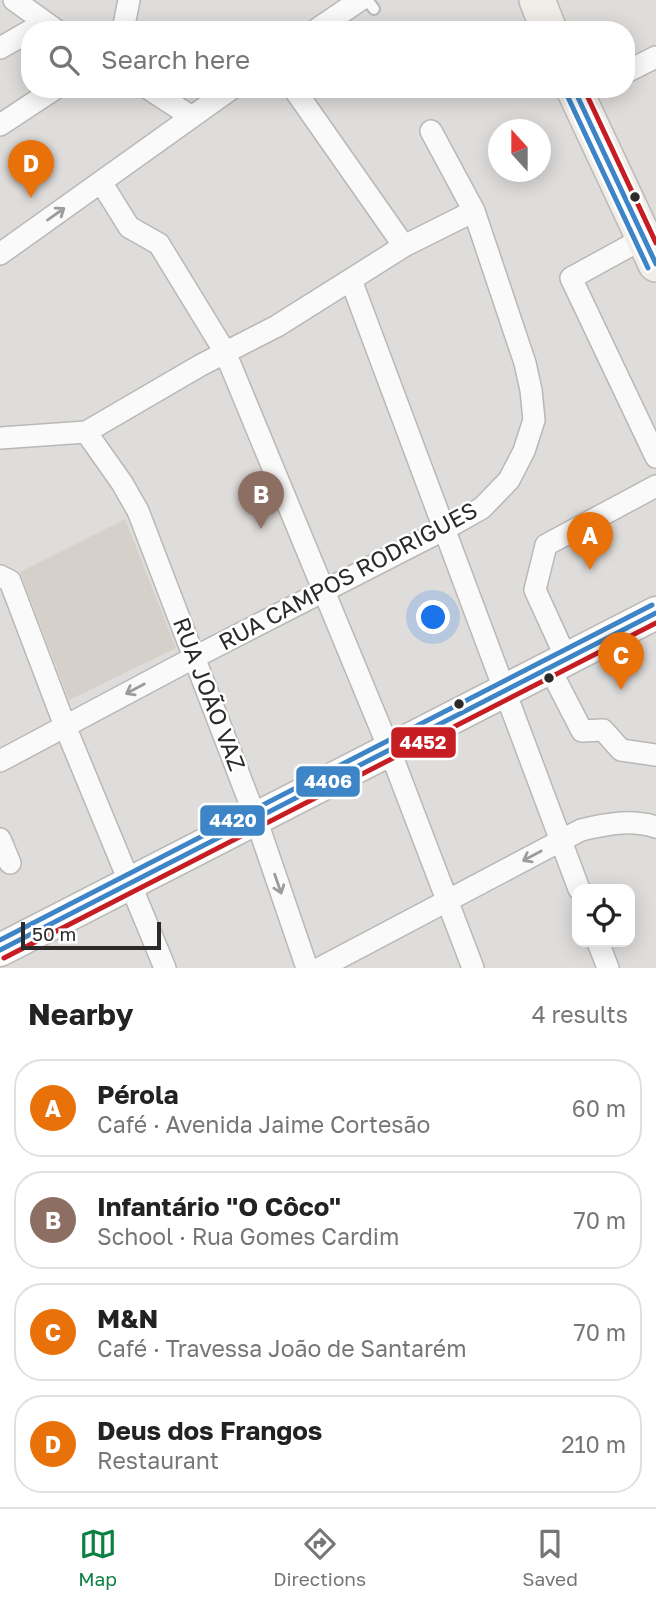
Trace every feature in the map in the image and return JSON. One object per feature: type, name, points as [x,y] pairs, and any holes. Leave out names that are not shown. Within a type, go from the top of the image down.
[{"type":"main road","points":[[537,0],[545,21]]},
{"type":"main road","points":[[585,98],[650,251]]},
{"type":"main road","points":[[0,950],[656,613]]},
{"type":"street","points":[[14,0],[34,21]]},
{"type":"street","points":[[125,21],[129,0]]},
{"type":"street","points":[[333,21],[367,3]]},
{"type":"street","points":[[0,48],[21,38]]},
{"type":"street","points":[[635,68],[656,57]]},
{"type":"street","points":[[0,125],[41,98]]},
{"type":"street","points":[[162,98],[191,117]]},
{"type":"street","points":[[0,254],[217,98]]},
{"type":"street","points":[[300,98],[404,246]]},
{"type":"street","name":"RUA CAMPOS RODRIGUES","points":[[0,761],[443,530],[482,508],[509,480],[524,450],[534,420],[525,363],[474,211],[431,131]]},
{"type":"street","points":[[101,182],[129,227],[159,244],[225,352],[390,751],[472,968]]},
{"type":"street","points":[[0,439],[86,432],[225,352],[277,326],[404,246],[474,211]]},
{"type":"street","points":[[650,251],[571,278],[656,457]]},
{"type":"street","points":[[351,281],[577,884]]},
{"type":"street","name":"RUA JOÃO VAZ","points":[[86,432],[138,511],[256,819],[307,968]]},
{"type":"street","points":[[656,486],[546,545],[535,590],[582,731],[603,730],[621,750],[656,755]]},
{"type":"street","points":[[0,576],[10,581],[65,726],[165,968]]},
{"type":"street","points":[[320,968],[581,830],[618,823],[644,823],[656,827]]},
{"type":"street","points":[[0,838],[10,863]]},
{"type":"street","points":[[600,947],[608,968]]},
{"type":"shaded area","points":[[125,519],[176,648],[69,700],[20,572]]},
{"type":"transit line","points":[[568,98],[648,268]]},
{"type":"transit line","points":[[578,98],[656,264]]},
{"type":"transit line","points":[[588,98],[656,243]]},
{"type":"transit line","name":"4420","points":[[0,940],[652,605]]},
{"type":"transit line","name":"4406","points":[[0,950],[656,613]]},
{"type":"transit line","name":"4452","points":[[4,958],[656,623]]},
{"type":"place","name":"Deus dos Frangos","points":[[31,198]]},
{"type":"place","name":"Infantário \"O Côco\"","points":[[261,529]]},
{"type":"place","name":"Pérola","points":[[590,570]]},
{"type":"place","name":"M&N","points":[[621,690]]}]
